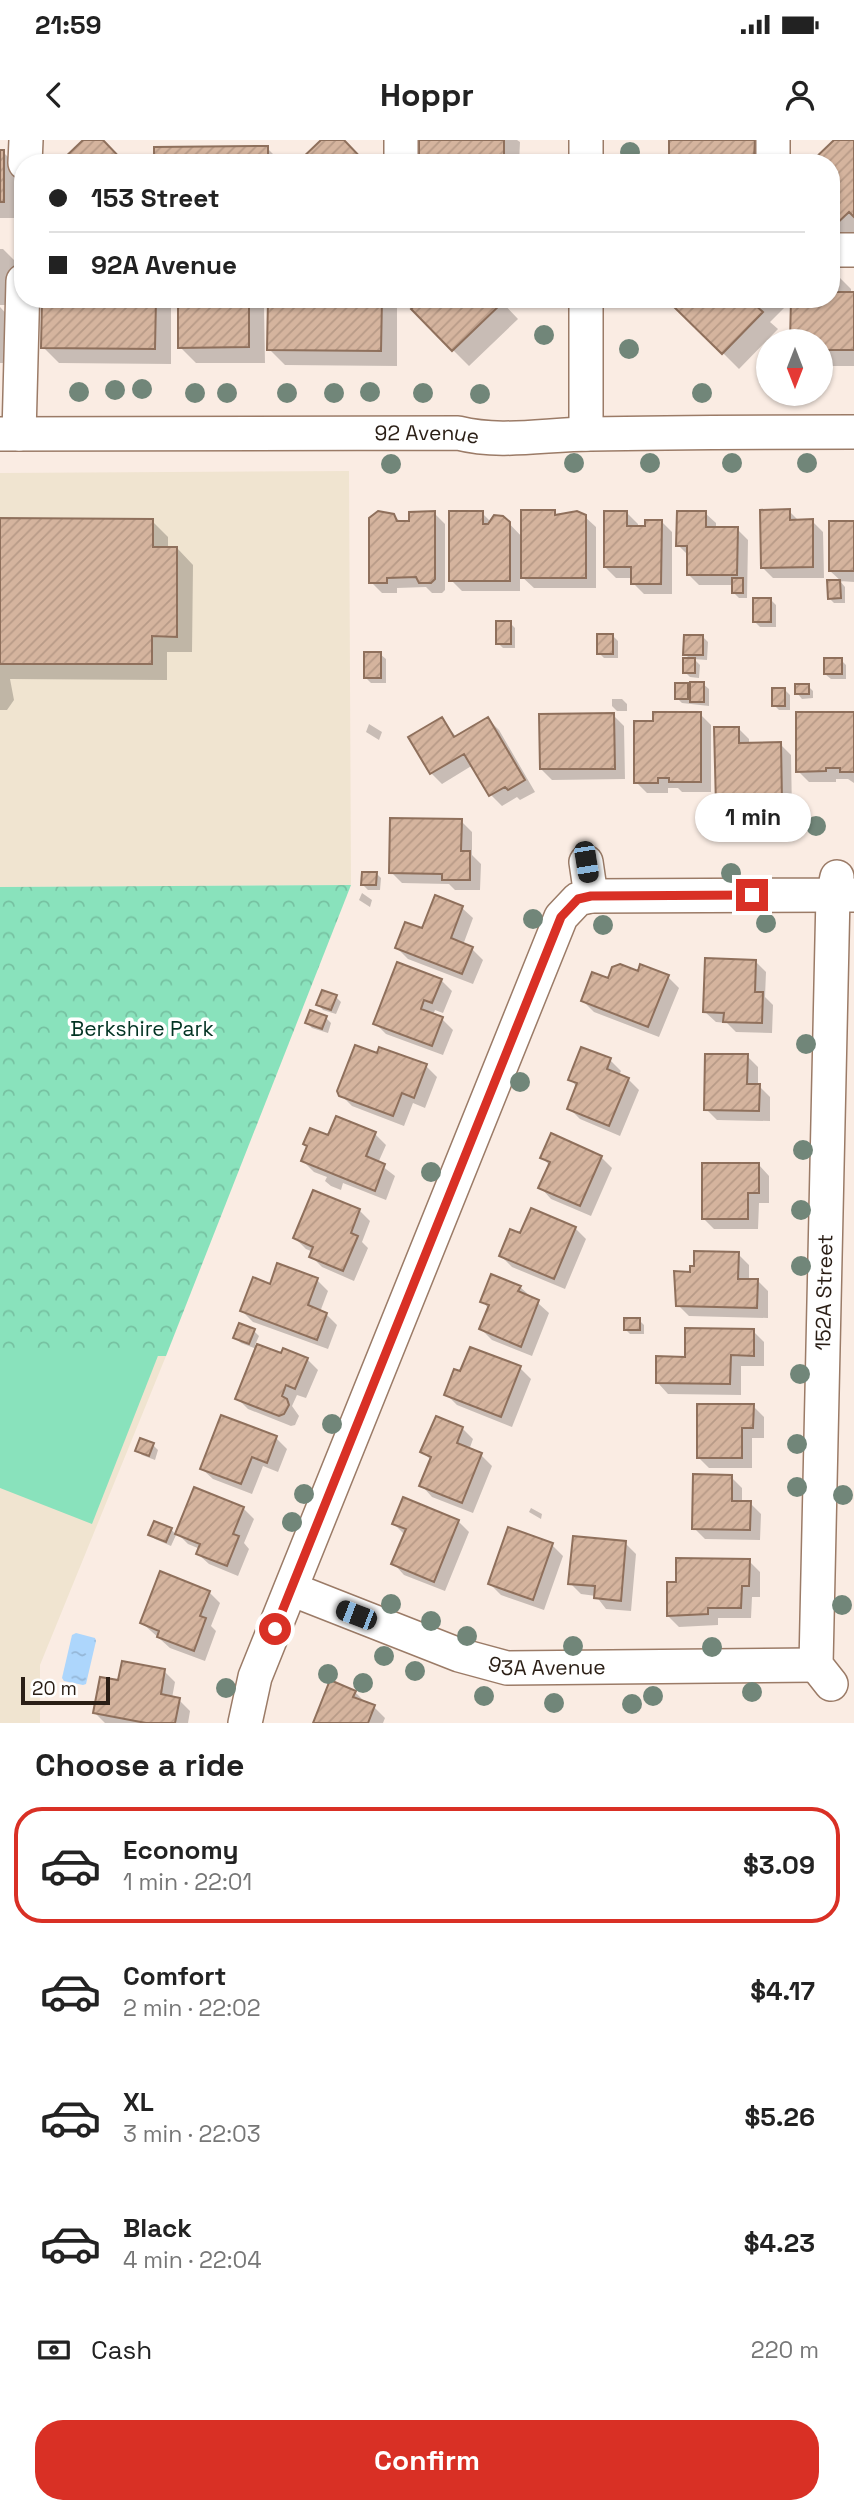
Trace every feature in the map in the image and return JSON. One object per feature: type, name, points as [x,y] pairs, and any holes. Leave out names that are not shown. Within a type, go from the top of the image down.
[{"type":"street","points":[[10,434],[21,308]]},
{"type":"street","points":[[586,308],[586,434]]},
{"type":"street","name":"92 Avenue","points":[[10,434],[458,433],[480,439],[586,434],[854,432]]},
{"type":"street","points":[[586,862],[591,896]]},
{"type":"street","points":[[245,1723],[256,1677],[561,917],[578,899],[591,896],[841,889]]},
{"type":"street","name":"152A Street","points":[[824,1674],[841,889]]},
{"type":"street","name":"93A Avenue","points":[[291,1589],[459,1655],[506,1668],[824,1674]]},
{"type":"shaded area","points":[[349,471],[351,885],[0,887],[0,473]]},
{"type":"shaded area","points":[[0,1356],[166,1356],[40,1665],[40,1723],[0,1723]]},
{"type":"green space","name":"Berkshire Park","points":[[351,885],[166,1356],[0,1356],[0,887]]},
{"type":"green space","points":[[0,979],[265,1083],[92,1524],[0,1488]]},
{"type":"water","points":[[76,1633],[95,1638],[96,1641],[86,1684],[83,1685],[64,1681],[62,1678],[72,1635]]},
{"type":"building","points":[[83,140],[103,140],[116,154],[68,154]]},
{"type":"building","points":[[321,140],[344,140],[357,154],[306,154]]},
{"type":"building","points":[[419,140],[504,140],[504,154],[419,154]]},
{"type":"building","points":[[669,140],[755,140],[754,154],[669,154]]},
{"type":"building","points":[[834,140],[854,140],[854,217],[849,212],[840,220],[840,154],[819,154]]},
{"type":"building","points":[[268,146],[268,154],[154,154],[154,147]]},
{"type":"building","points":[[0,150],[4,150],[4,202],[0,202]]},
{"type":"building","points":[[840,292],[854,292],[854,350],[833,350],[833,329],[790,329],[791,308],[840,308]]},
{"type":"building","points":[[42,308],[156,308],[155,349],[41,348]]},
{"type":"building","points":[[178,308],[249,308],[249,347],[178,348]]},
{"type":"building","points":[[268,308],[382,308],[381,351],[267,350]]},
{"type":"building","points":[[412,308],[497,308],[452,351]]},
{"type":"building","points":[[675,308],[758,308],[763,312],[722,354]]},
{"type":"building","points":[[790,509],[790,520],[813,519],[813,567],[761,568],[760,510]]},
{"type":"building","points":[[521,510],[555,510],[555,515],[577,511],[586,515],[586,578],[521,578]]},
{"type":"building","points":[[378,511],[394,514],[397,521],[409,521],[409,512],[435,511],[435,579],[431,583],[419,583],[416,577],[387,578],[387,583],[369,583],[369,518]]},
{"type":"building","points":[[449,511],[483,511],[483,524],[488,524],[494,515],[503,516],[510,522],[510,581],[449,581]]},
{"type":"building","points":[[604,511],[627,511],[627,526],[645,526],[645,520],[662,520],[661,584],[631,584],[631,567],[604,567]]},
{"type":"building","points":[[677,511],[706,511],[706,527],[738,527],[737,575],[687,575],[687,546],[676,546]]},
{"type":"building","points":[[0,518],[153,519],[153,547],[177,547],[177,637],[152,636],[152,664],[0,664]]},
{"type":"building","points":[[829,521],[854,521],[854,571],[829,571]]},
{"type":"building","points":[[732,578],[743,578],[743,593],[732,593]]},
{"type":"building","points":[[827,580],[840,580],[841,598],[828,599]]},
{"type":"building","points":[[753,598],[771,598],[771,622],[753,622]]},
{"type":"building","points":[[496,621],[511,621],[511,644],[496,644]]},
{"type":"building","points":[[597,634],[613,634],[613,654],[597,654]]},
{"type":"building","points":[[684,635],[703,635],[703,655],[683,655]]},
{"type":"building","points":[[364,652],[381,652],[381,678],[364,678]]},
{"type":"building","points":[[683,658],[695,658],[695,673],[683,673]]},
{"type":"building","points":[[824,658],[842,658],[842,674],[824,674]]},
{"type":"building","points":[[690,682],[704,682],[704,702],[690,702]]},
{"type":"building","points":[[675,683],[688,683],[688,699],[675,699]]},
{"type":"building","points":[[795,684],[809,684],[809,694],[795,694]]},
{"type":"building","points":[[772,688],[785,688],[785,706],[772,706]]},
{"type":"building","points":[[653,712],[701,712],[701,782],[669,782],[669,778],[658,778],[658,783],[634,783],[634,721],[653,721]]},
{"type":"building","points":[[796,712],[854,712],[854,772],[826,768],[826,771],[796,772]]},
{"type":"building","points":[[614,713],[615,769],[540,769],[539,714]]},
{"type":"building","points":[[442,717],[454,737],[488,717],[525,780],[508,790],[505,787],[489,796],[464,754],[430,774],[408,737]]},
{"type":"building","points":[[714,727],[739,727],[739,743],[781,742],[782,802],[740,802],[740,805],[729,809],[716,806]]},
{"type":"building","points":[[390,818],[462,819],[461,851],[470,851],[470,880],[442,880],[442,874],[389,873]]},
{"type":"building","points":[[362,872],[377,872],[376,885],[361,885]]},
{"type":"building","points":[[435,895],[463,906],[451,938],[473,947],[462,974],[395,948],[405,922],[422,928]]},
{"type":"building","points":[[705,958],[756,960],[755,992],[763,992],[762,1023],[723,1022],[724,1013],[703,1012]]},
{"type":"building","points":[[397,962],[442,979],[432,1003],[424,1000],[421,1009],[443,1017],[432,1046],[373,1024]]},
{"type":"building","points":[[620,964],[638,971],[640,964],[669,975],[648,1027],[581,1001],[592,972],[608,978],[612,967]]},
{"type":"building","points":[[322,990],[337,995],[331,1010],[316,1005]]},
{"type":"building","points":[[310,1010],[327,1016],[322,1029],[305,1023]]},
{"type":"building","points":[[355,1045],[377,1053],[379,1047],[427,1064],[414,1098],[402,1093],[393,1116],[339,1096],[337,1091]]},
{"type":"building","points":[[581,1047],[611,1058],[607,1069],[629,1078],[609,1126],[567,1109],[577,1083],[568,1080]]},
{"type":"building","points":[[705,1054],[748,1054],[747,1084],[760,1084],[759,1111],[704,1110]]},
{"type":"building","points":[[336,1116],[376,1132],[366,1156],[385,1164],[375,1191],[301,1161],[307,1146],[303,1144],[310,1128],[328,1135]]},
{"type":"building","points":[[551,1133],[602,1156],[580,1206],[538,1188],[550,1162],[540,1158]]},
{"type":"building","points":[[702,1163],[759,1163],[759,1193],[748,1193],[748,1219],[702,1219]]},
{"type":"building","points":[[313,1190],[360,1209],[351,1233],[358,1236],[343,1271],[309,1257],[313,1247],[293,1238]]},
{"type":"building","points":[[531,1208],[576,1227],[554,1279],[499,1256],[510,1229],[520,1233]]},
{"type":"building","points":[[694,1251],[739,1252],[738,1279],[758,1279],[757,1308],[676,1306],[674,1271],[690,1272],[690,1266],[694,1266]]},
{"type":"building","points":[[277,1263],[318,1278],[308,1305],[327,1313],[317,1340],[240,1311],[253,1277],[270,1284]]},
{"type":"building","points":[[491,1274],[521,1286],[518,1291],[539,1300],[521,1347],[479,1329],[489,1305],[480,1302]]},
{"type":"building","points":[[624,1318],[640,1318],[640,1330],[624,1330]]},
{"type":"building","points":[[239,1323],[255,1329],[249,1344],[233,1338]]},
{"type":"building","points":[[685,1328],[754,1329],[754,1356],[731,1355],[730,1384],[656,1383],[656,1356],[685,1357]]},
{"type":"building","points":[[257,1344],[281,1353],[283,1348],[308,1358],[295,1389],[286,1385],[282,1396],[287,1399],[289,1405],[284,1414],[279,1416],[235,1399]]},
{"type":"building","points":[[470,1347],[521,1366],[501,1417],[444,1395],[454,1369],[460,1371]]},
{"type":"building","points":[[697,1404],[754,1404],[753,1428],[742,1428],[742,1458],[697,1458]]},
{"type":"building","points":[[221,1415],[277,1436],[267,1463],[252,1457],[241,1484],[200,1469]]},
{"type":"building","points":[[436,1416],[463,1427],[457,1443],[482,1453],[462,1503],[419,1486],[431,1457],[420,1452]]},
{"type":"building","points":[[140,1438],[154,1443],[149,1456],[135,1451]]},
{"type":"building","points":[[693,1474],[732,1475],[732,1501],[751,1501],[750,1530],[692,1529]]},
{"type":"building","points":[[194,1487],[244,1507],[233,1534],[239,1536],[227,1566],[196,1554],[200,1544],[175,1534]]},
{"type":"building","points":[[403,1497],[459,1520],[434,1582],[391,1564],[406,1529],[392,1524]]},
{"type":"building","points":[[154,1521],[172,1528],[166,1542],[148,1535]]},
{"type":"building","points":[[508,1527],[553,1543],[533,1600],[488,1584]]},
{"type":"building","points":[[573,1536],[626,1541],[621,1601],[594,1598],[595,1586],[568,1584]]},
{"type":"building","points":[[676,1558],[750,1559],[749,1586],[742,1586],[741,1608],[708,1608],[708,1614],[667,1616],[667,1582],[676,1582]]},
{"type":"building","points":[[160,1571],[210,1591],[200,1616],[206,1618],[194,1651],[157,1637],[159,1631],[140,1623]]},
{"type":"building","points":[[122,1661],[165,1669],[161,1694],[180,1698],[175,1723],[146,1723],[93,1713],[100,1677],[118,1680]]},
{"type":"building","points":[[330,1680],[356,1691],[353,1697],[375,1705],[368,1723],[313,1723]]},
{"type":"route","points":[[275,1629],[561,917],[578,899],[591,896],[752,895]]}]
